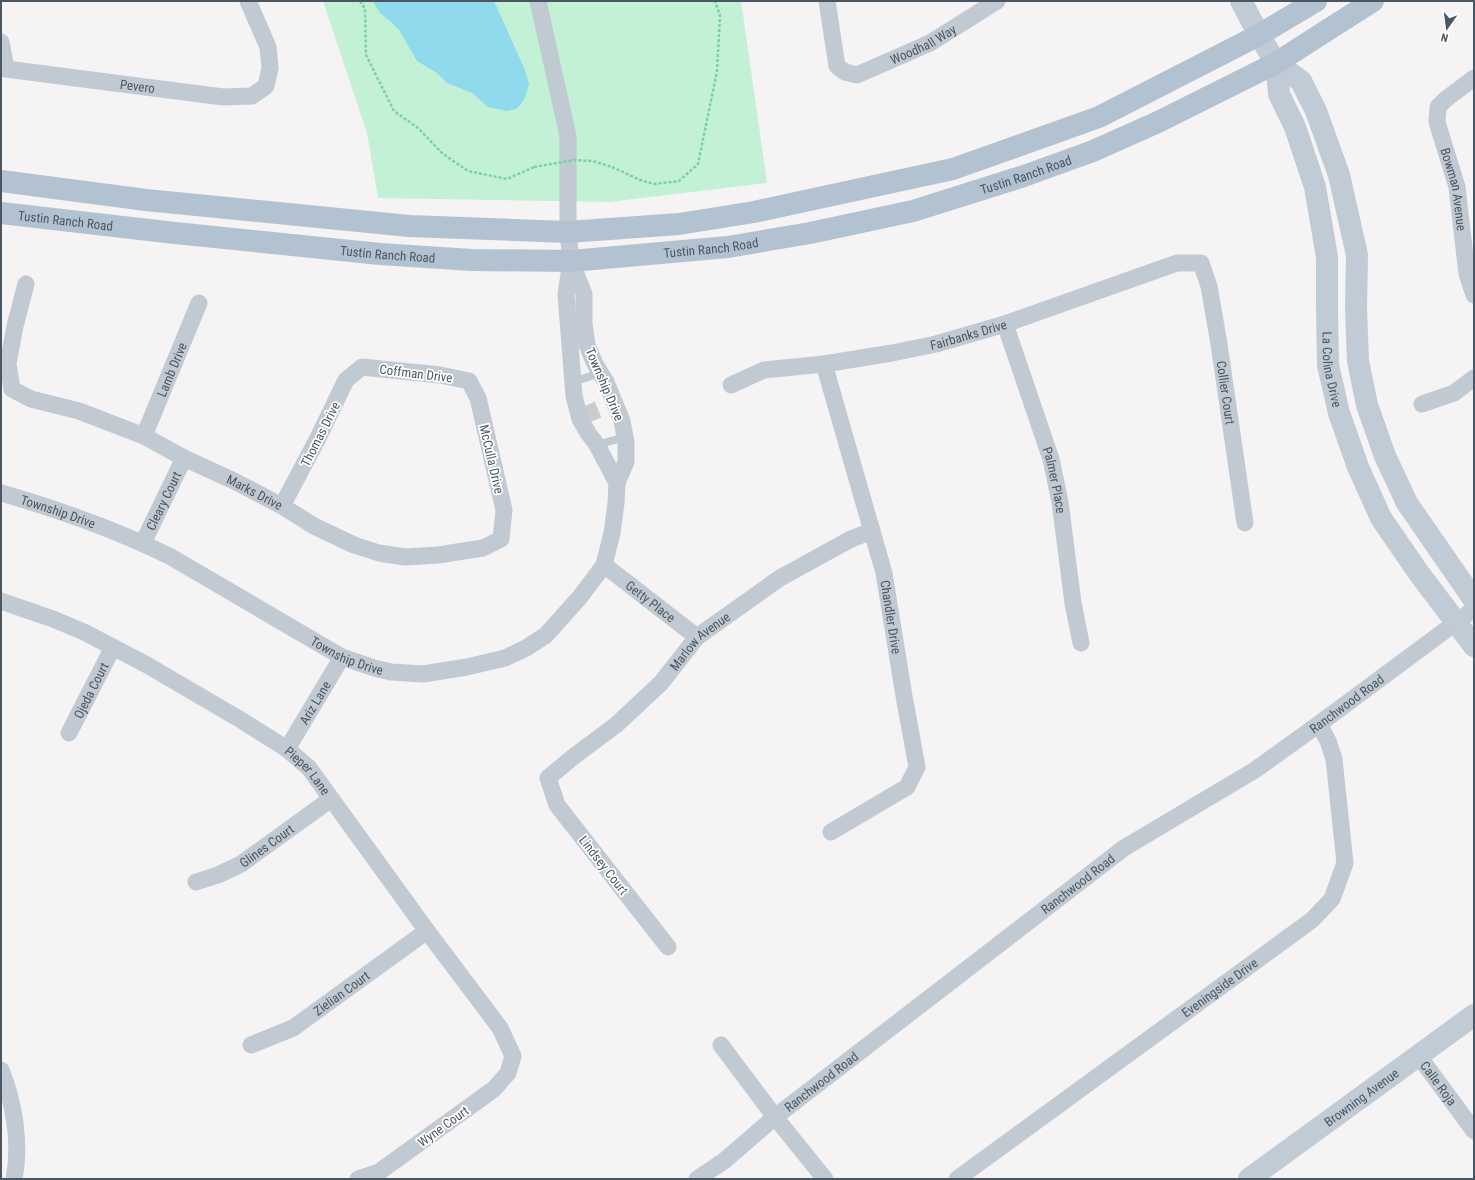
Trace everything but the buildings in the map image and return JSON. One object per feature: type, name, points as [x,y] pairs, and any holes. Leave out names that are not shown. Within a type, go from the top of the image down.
[{"type":"main road","name":"Tustin Ranch Road","points":[[1,181],[146,200],[409,226],[568,232],[679,224],[754,212],[952,169],[1099,117],[1259,35],[1316,1]]},
{"type":"main road","name":"Tustin Ranch Road","points":[[1,213],[380,254],[472,260],[571,261],[728,247],[810,233],[913,211],[1024,176],[1093,151],[1158,122],[1276,63],[1373,1]]},
{"type":"street","name":"Pevero","points":[[1,42],[6,69],[223,97],[252,96],[266,86],[270,68],[268,47],[248,1]]},
{"type":"street","points":[[538,1],[568,136],[568,232]]},
{"type":"street","name":"Woodhall Way","points":[[827,1],[838,66],[844,72],[857,75],[930,43],[997,1]]},
{"type":"street","name":"La Colina Drive","points":[[1241,1],[1276,63],[1301,81],[1316,111],[1339,175],[1357,255],[1356,309],[1358,361],[1367,405],[1385,456],[1407,503],[1474,600]]},
{"type":"street","name":"La Colina Drive","points":[[1276,63],[1279,94],[1295,126],[1315,187],[1327,257],[1328,365],[1339,413],[1358,468],[1381,518],[1418,572],[1474,646]]},
{"type":"street","name":"Bowman Avenue","points":[[1474,78],[1446,99],[1438,107],[1438,122],[1457,187],[1467,274],[1474,295]]},
{"type":"street","name":"Township Drive","points":[[568,232],[571,261],[566,294],[580,419],[596,442],[617,483]]},
{"type":"street","name":"Township Drive","points":[[1,493],[60,511],[143,543],[171,557],[342,657],[374,668],[391,672],[423,674],[467,667],[505,658],[526,648],[546,635],[580,597],[604,565],[612,533],[617,483],[626,462],[625,437],[622,421],[606,382],[600,373],[587,345],[584,324],[584,294],[571,261]]},
{"type":"street","name":"Fairbanks Drive","points":[[730,385],[764,370],[824,364],[936,344],[1005,324],[1177,263],[1201,263]]},
{"type":"street","name":"Collier Court","points":[[1201,263],[1209,286],[1218,337],[1245,523]]},
{"type":"street","name":"Marks Drive","points":[[26,284],[15,326],[8,364],[12,389],[31,399],[79,411],[144,436],[184,458],[234,481],[282,506],[314,526],[354,545],[379,553],[405,557],[438,555],[483,548],[500,539]]},
{"type":"street","name":"Lamb Drive","points":[[144,436],[199,303]]},
{"type":"street","name":"Palmer Place","points":[[1005,324],[1052,459],[1060,502],[1073,603],[1081,643]]},
{"type":"street","name":"Chandler Drive","points":[[824,364],[884,573],[917,767],[907,786],[831,832]]},
{"type":"street","name":"Coffman Drive","points":[[362,366],[440,375],[469,381]]},
{"type":"street","name":"Thomas Drive","points":[[282,506],[317,440],[346,380],[362,366]]},
{"type":"street","points":[[1422,404],[1454,393],[1474,378]]},
{"type":"street","name":"McCulla Drive","points":[[469,381],[478,398],[504,510],[500,539]]},
{"type":"street","name":"Township Drive","points":[[594,422],[596,442]]},
{"type":"street","name":"Cleary Court","points":[[143,543],[184,458]]},
{"type":"street","name":"Marlow Avenue","points":[[548,778],[616,725],[661,683],[697,637],[780,578],[851,539],[872,531]]},
{"type":"street","name":"Getty Place","points":[[604,565],[697,637]]},
{"type":"street","name":"Pieper Lane","points":[[1,601],[53,619],[84,632],[147,665],[241,720],[287,749],[309,768],[427,931],[500,1028],[514,1056]]},
{"type":"street","name":"Ranchwood Road","points":[[698,1179],[724,1161],[775,1117],[1124,848],[1255,770],[1320,724],[1474,610]]},
{"type":"street","name":"Ojeda Court","points":[[69,733],[113,647]]},
{"type":"street","name":"Ariz Lane","points":[[287,749],[342,657]]},
{"type":"street","name":"Eveningside Drive","points":[[958,1179],[1312,920],[1332,899],[1345,863],[1334,759],[1320,724]]},
{"type":"street","name":"Lindsey Court","points":[[548,778],[557,805],[668,947]]},
{"type":"street","name":"Glines Court","points":[[196,882],[218,875],[241,864],[331,799]]},
{"type":"street","name":"Zielian Court","points":[[251,1046],[293,1028],[427,931]]},
{"type":"street","name":"Browning Avenue","points":[[1249,1179],[1474,1014]]},
{"type":"street","points":[[721,1045],[775,1117],[825,1179]]},
{"type":"street","name":"Calle Roja","points":[[1418,1055],[1474,1131]]},
{"type":"street","name":"Wyne Court","points":[[358,1179],[379,1172],[494,1089],[508,1073],[514,1056]]},
{"type":"street","points":[[1,1070],[15,1116],[16,1142],[14,1179]]},
{"type":"lane","points":[[578,395],[600,373]]},
{"type":"lane","points":[[596,442],[625,437]]},
{"type":"path","points":[[360,1],[365,9],[366,55],[394,111],[418,128],[443,154],[468,171],[507,179],[534,168],[574,160],[593,161],[654,184],[679,180],[698,164],[717,71],[720,16],[715,1]]},
{"type":"green space","points":[[323,1],[741,1],[767,183],[609,202],[378,198],[367,133]]},
{"type":"water","points":[[374,1],[494,1],[525,70],[529,84],[522,103],[516,109],[507,111],[488,107],[472,93],[447,83],[437,73],[417,61],[399,30],[380,13]]},
{"type":"tunnel","points":[[587,405],[594,422]]}]
